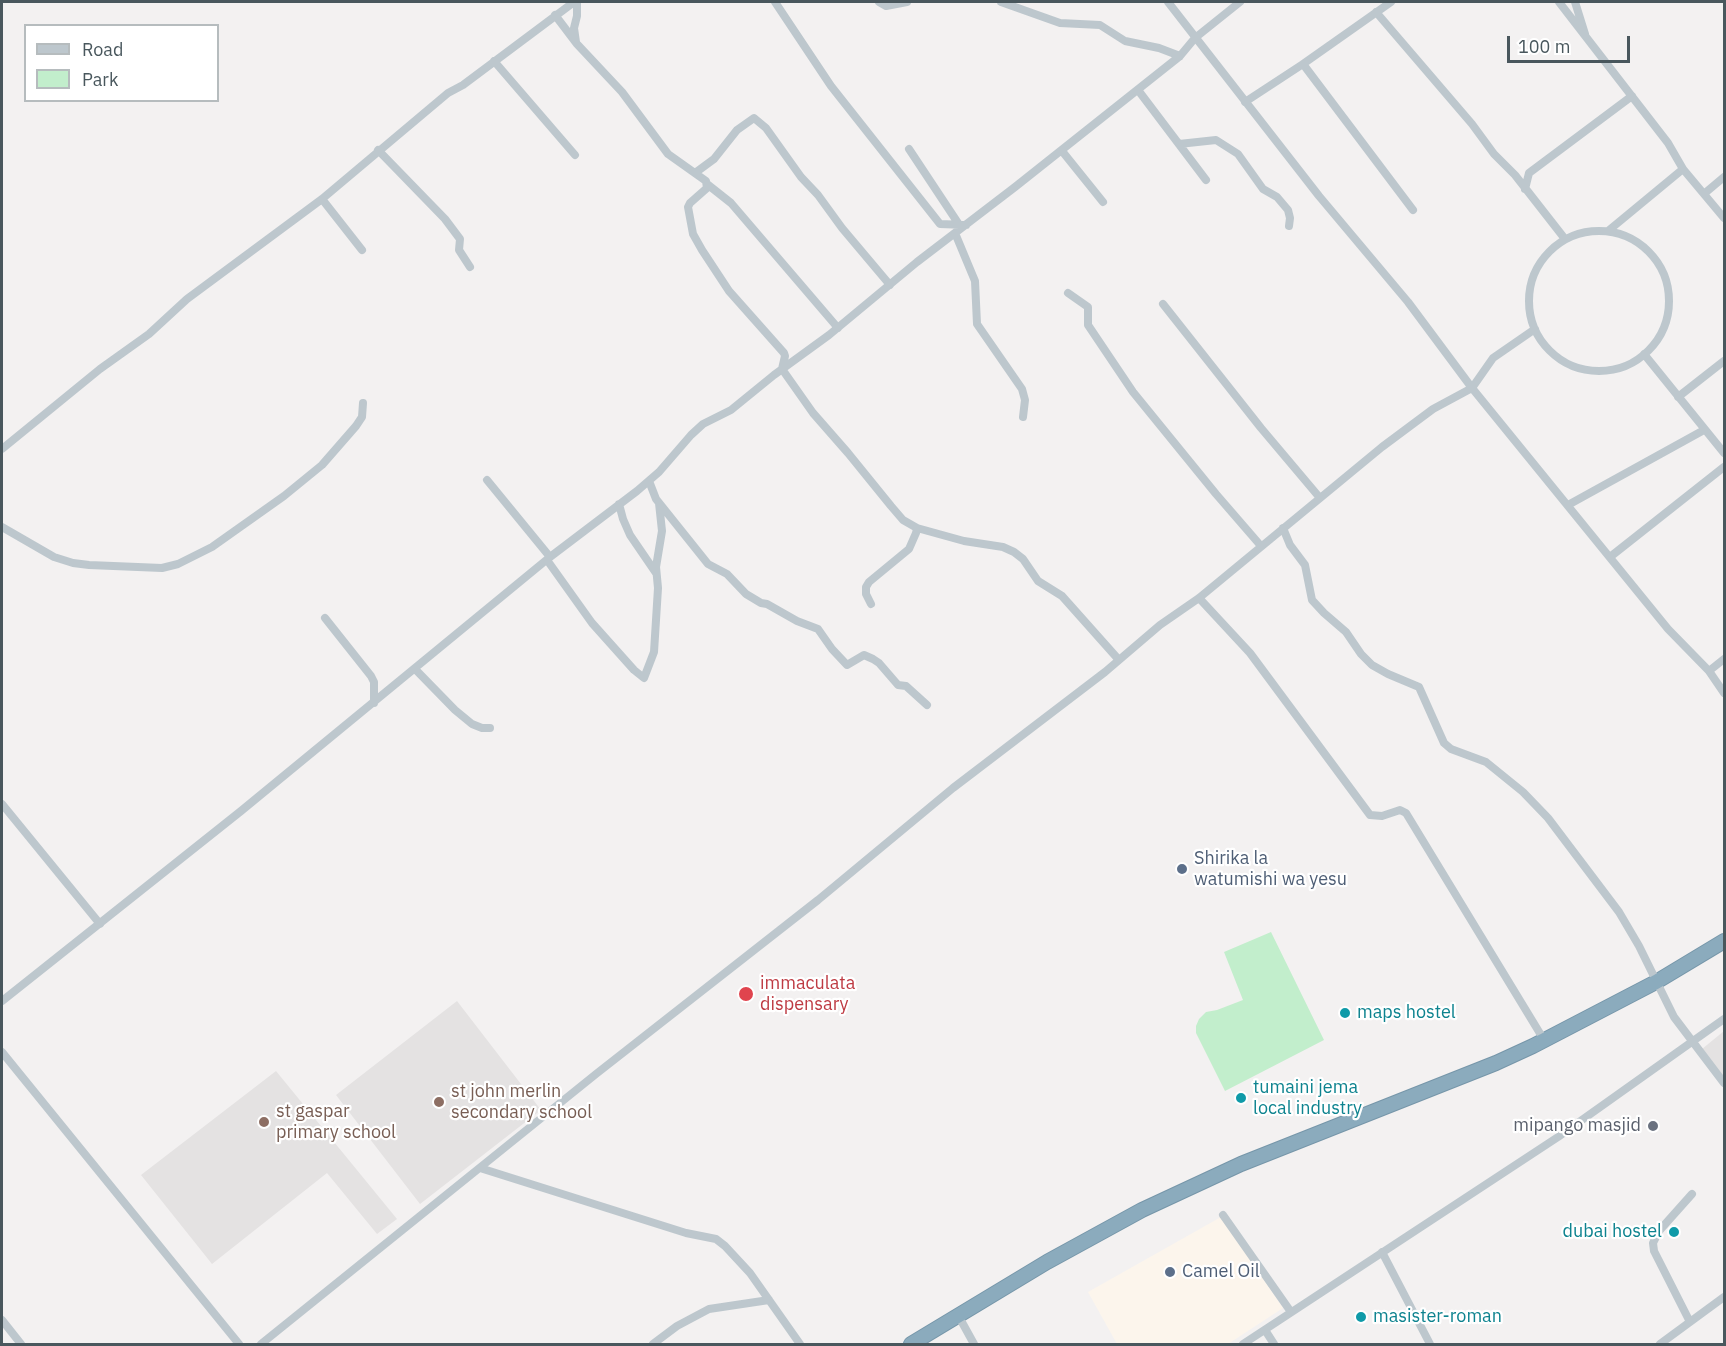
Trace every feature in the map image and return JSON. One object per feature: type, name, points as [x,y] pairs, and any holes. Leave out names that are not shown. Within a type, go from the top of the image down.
[{"type":"highway","points":[[911,1344],[1096,1234],[1190,1187],[1241,1164],[1496,1063],[1656,982],[1725,941]]},
{"type":"street","points":[[2,449],[100,369],[149,334],[187,299],[322,199],[448,93],[463,85],[574,2],[577,16],[574,28],[577,44]]},
{"type":"street","points":[[775,2],[831,86],[913,192],[940,224],[962,224]]},
{"type":"street","points":[[879,2],[886,6],[907,2]]},
{"type":"street","points":[[1001,2],[1060,23],[1100,25],[1125,40],[1159,48],[1180,56]]},
{"type":"street","points":[[1168,2],[1319,196],[1408,302],[1472,388],[1668,629],[1709,671],[1725,693]]},
{"type":"street","points":[[2,1001],[374,703],[549,558],[649,481],[703,424],[731,410],[838,328],[955,233],[962,224],[1062,151],[1180,56],[1195,38],[1240,2]]},
{"type":"street","points":[[1245,102],[1391,2]]},
{"type":"street","points":[[1559,2],[1668,142],[1683,169],[1725,219]]},
{"type":"street","points":[[1575,2],[1586,37]]},
{"type":"street","points":[[1376,12],[1472,124],[1564,238]]},
{"type":"street","points":[[555,15],[577,44],[622,92],[668,154],[703,178],[707,184],[731,203],[838,328]]},
{"type":"street","points":[[494,61],[575,155]]},
{"type":"street","points":[[1303,64],[1413,210]]},
{"type":"street","points":[[1138,90],[1206,180]]},
{"type":"street","points":[[1515,176],[1529,173],[1632,96]]},
{"type":"street","points":[[695,173],[714,159],[737,130],[754,118],[766,128],[801,177],[890,285]]},
{"type":"street","points":[[1179,144],[1216,140],[1238,154],[1263,189],[1277,197],[1288,210],[1289,226]]},
{"type":"street","points":[[909,149],[962,224]]},
{"type":"street","points":[[378,150],[445,219],[460,238],[459,250],[471,267]]},
{"type":"street","points":[[1062,151],[1103,202]]},
{"type":"street","points":[[1608,231],[1683,169]]},
{"type":"street","points":[[1525,189],[1529,173]]},
{"type":"street","points":[[1705,193],[1725,177]]},
{"type":"street","points":[[707,184],[704,191],[688,207],[693,234],[729,291],[784,353],[782,369],[813,413],[903,520],[917,528],[964,541],[1004,546],[1014,552],[1023,559],[1038,581],[1062,596],[1119,660]]},
{"type":"street","points":[[322,199],[362,250]]},
{"type":"street","points":[[1608,231],[1636,241],[1657,261],[1669,288],[1668,317],[1656,344],[1634,363],[1606,372],[1577,368],[1552,353],[1535,328],[1529,300],[1536,271],[1553,248],[1564,238],[1608,231]]},
{"type":"street","points":[[955,233],[975,281],[977,324],[1022,389],[1025,400],[1023,417]]},
{"type":"street","points":[[1068,293],[1088,307],[1088,326],[1133,392],[1261,546]]},
{"type":"street","points":[[1163,304],[1261,428],[1320,498]]},
{"type":"street","points":[[261,1344],[818,900],[953,788],[1119,660],[1160,625],[1199,598],[1406,428],[1433,409],[1472,388],[1493,358],[1535,328]]},
{"type":"street","points":[[1644,354],[1725,453]]},
{"type":"street","points":[[1678,397],[1725,361]]},
{"type":"street","points":[[2,527],[54,557],[73,563],[162,568],[178,564],[212,547],[284,496],[322,465],[362,417],[363,403]]},
{"type":"street","points":[[1568,505],[1704,430]]},
{"type":"street","points":[[1610,557],[1725,468]]},
{"type":"street","points":[[487,480],[549,558],[592,623],[644,678],[654,652],[656,573],[662,531],[658,502]]},
{"type":"street","points":[[649,481],[652,493],[658,502],[708,564],[727,574],[746,594],[797,621],[818,628],[832,649],[847,665],[864,655],[873,659],[898,685],[906,686],[927,705]]},
{"type":"street","points":[[619,504],[630,535],[656,573]]},
{"type":"street","points":[[871,604],[866,594],[869,582],[909,549],[917,528]]},
{"type":"street","points":[[1283,528],[1290,545],[1305,565],[1312,600],[1346,632],[1361,654],[1372,665],[1419,687],[1444,743],[1451,749],[1486,762],[1523,792],[1548,818],[1619,912],[1639,946],[1674,1017],[1725,1083]]},
{"type":"street","points":[[1199,598],[1250,653],[1370,815],[1382,816],[1400,810],[1406,813],[1544,1040]]},
{"type":"street","points":[[325,618],[371,676],[374,682],[374,703]]},
{"type":"street","points":[[1709,671],[1725,659]]},
{"type":"street","points":[[415,669],[472,724],[490,728]]},
{"type":"street","points":[[2,804],[100,924]]},
{"type":"street","points":[[1243,1344],[1558,1137],[1725,1019]]},
{"type":"street","points":[[2,1052],[239,1344]]},
{"type":"street","points":[[480,1168],[686,1233],[716,1239],[750,1274],[800,1344]]},
{"type":"street","points":[[1690,1322],[1654,1251],[1653,1243],[1659,1231],[1692,1194]]},
{"type":"street","points":[[1223,1215],[1291,1312]]},
{"type":"street","points":[[1382,1252],[1430,1344]]},
{"type":"street","points":[[1660,1344],[1725,1297]]},
{"type":"street","points":[[653,1344],[677,1326],[709,1309],[769,1300]]},
{"type":"street","points":[[958,1315],[974,1344]]},
{"type":"street","points":[[2,1320],[21,1344]]},
{"type":"street","points":[[1265,1330],[1274,1344]]},
{"type":"shaded area","name":"st john merlin secondary school","points":[[457,1001],[541,1110],[420,1204],[336,1095]]},
{"type":"shaded area","points":[[1724,1031],[1724,1078],[1702,1049]]},
{"type":"shaded area","name":"st gaspar primary school","points":[[276,1071],[397,1219],[377,1234],[327,1173],[212,1264],[141,1175]]},
{"type":"shaded area","points":[[1221,1217],[1283,1308],[1228,1344],[1117,1344],[1088,1292]]},
{"type":"green space","points":[[1271,932],[1324,1040],[1225,1091],[1196,1033],[1196,1026],[1206,1012],[1243,1000],[1224,952]]},
{"type":"place","name":"Shirika la watumishi wa yesu","points":[[1182,869]]},
{"type":"place","name":"immaculata dispensary","points":[[746,994]]},
{"type":"place","name":"maps hostel","points":[[1345,1013]]},
{"type":"place","name":"tumaini jema local industry","points":[[1241,1098]]},
{"type":"place","name":"st john merlin secondary school","points":[[439,1102]]},
{"type":"place","name":"st gaspar primary school","points":[[264,1122]]},
{"type":"place","name":"mipango masjid","points":[[1653,1126]]},
{"type":"place","name":"dubai hostel","points":[[1674,1232]]},
{"type":"place","name":"Camel Oil","points":[[1170,1272]]},
{"type":"place","name":"masister-roman","points":[[1361,1317]]}]
